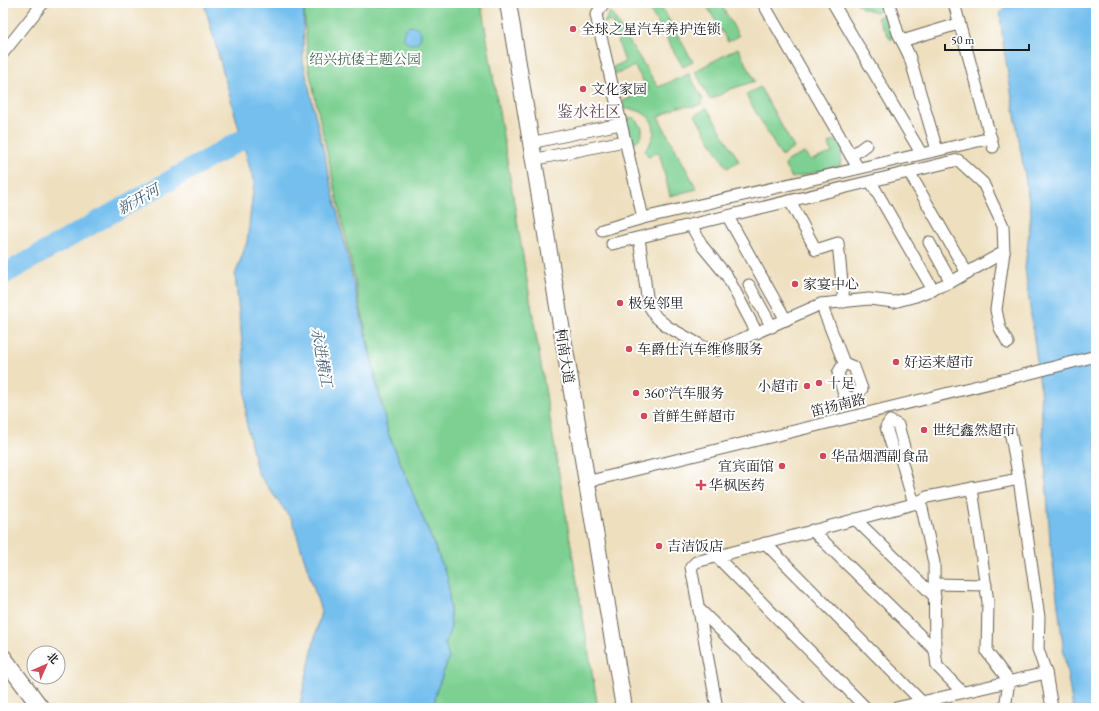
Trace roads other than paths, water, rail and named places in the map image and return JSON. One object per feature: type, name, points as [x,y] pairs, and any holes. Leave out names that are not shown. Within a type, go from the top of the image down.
[{"type":"main road","name":"柯南大道","points":[[508,3],[532,160],[624,708]]},
{"type":"main road","points":[[3,657],[41,708]]},
{"type":"street","points":[[3,53],[43,3]]},
{"type":"street","points":[[604,3],[596,15],[620,124],[643,218]]},
{"type":"street","points":[[763,3],[858,168]]},
{"type":"street","points":[[833,3],[921,153]]},
{"type":"street","points":[[889,3],[898,32],[909,55],[937,150]]},
{"type":"street","points":[[602,230],[643,218],[921,153],[992,142],[958,24],[954,3]]},
{"type":"street","points":[[902,41],[958,24]]},
{"type":"street","points":[[530,143],[620,124]]},
{"type":"street","points":[[532,160],[624,141]]},
{"type":"street","points":[[851,156],[866,145]]},
{"type":"street","points":[[612,244],[958,160],[983,183],[1003,226],[1004,252],[996,310],[1000,328],[1008,343]]},
{"type":"street","points":[[909,172],[967,273]]},
{"type":"street","points":[[871,182],[933,290]]},
{"type":"street","points":[[790,201],[816,250],[838,243],[844,302]]},
{"type":"street","points":[[728,216],[786,320]]},
{"type":"street","points":[[691,226],[703,247],[727,276],[757,333]]},
{"type":"street","points":[[639,238],[648,304],[656,317],[668,327],[704,347],[717,350],[772,327],[821,304],[870,299],[894,302],[933,290],[951,282],[1004,252]]},
{"type":"street","points":[[929,242],[951,282]]},
{"type":"street","points":[[750,285],[772,327]]},
{"type":"street","points":[[821,304],[844,363],[854,367],[862,389],[854,399]]},
{"type":"street","name":"笛扬南路","points":[[586,482],[859,416],[1096,356]]},
{"type":"street","points":[[844,363],[838,373],[844,395],[854,399]]},
{"type":"street","points":[[854,399],[859,416]]},
{"type":"street","points":[[887,409],[890,421],[886,427],[893,450],[900,456],[912,497],[922,508],[933,556],[935,650],[937,666],[962,692]]},
{"type":"street","points":[[1010,431],[1019,479],[1039,618],[1038,649],[1046,673],[1052,708]]},
{"type":"street","points":[[717,708],[691,568],[696,562],[917,503],[927,497],[1019,479]]},
{"type":"street","points":[[972,488],[988,602],[987,652],[1009,681],[1005,708]]},
{"type":"street","points":[[855,519],[935,597]]},
{"type":"street","points":[[812,530],[935,650]]},
{"type":"street","points":[[765,543],[925,705]]},
{"type":"street","points":[[716,556],[866,708]]},
{"type":"street","points":[[934,584],[986,585]]},
{"type":"street","points":[[699,610],[800,708]]},
{"type":"street","points":[[896,708],[925,705],[962,692],[1046,673]]},
{"type":"water","name":"永进横江","points":[[204,3],[309,3],[304,9],[303,61],[388,433],[448,579],[451,627],[445,644],[449,658],[436,692],[434,708],[299,708],[321,611],[292,520],[257,472],[246,421],[245,370],[235,275],[247,242],[254,183]]},
{"type":"water","points":[[1010,3],[1096,3],[1096,708],[1073,708],[1064,654],[1050,540],[1040,386],[1025,268],[1031,213],[1003,43],[1000,13]]},
{"type":"water","points":[[412,26],[418,29],[421,35],[418,41],[412,44],[406,41],[403,35],[406,29]]},
{"type":"waterway","name":"新开河","points":[[3,275],[266,126]]},
{"type":"place","name":"全球之星汽车养护连锁","points":[[573,29]]},
{"type":"place","name":"文化家园","points":[[583,89]]},
{"type":"place","name":"家宴中心","points":[[795,284]]},
{"type":"place","name":"极兔邻里","points":[[620,303]]},
{"type":"place","name":"车爵仕汽车维修服务","points":[[629,349]]},
{"type":"place","name":"好运来超市","points":[[896,362]]},
{"type":"place","name":"十足","points":[[819,383]]},
{"type":"place","name":"小超市","points":[[807,386]]},
{"type":"place","name":"360°汽车服务","points":[[636,393]]},
{"type":"place","name":"首鲜生鲜超市","points":[[644,416]]},
{"type":"place","name":"世纪鑫然超市","points":[[924,430]]},
{"type":"place","name":"华品烟酒副食品","points":[[823,456]]},
{"type":"place","name":"宜宾面馆","points":[[782,466]]},
{"type":"place","name":"华枫医药","points":[[701,485]]},
{"type":"place","name":"吉洁饭店","points":[[659,546]]},
{"type":"district","name":"鉴水社区","points":[[589,111]]},
{"type":"park label","name":"绍兴抗倭主题公园","points":[[365,59]]}]
